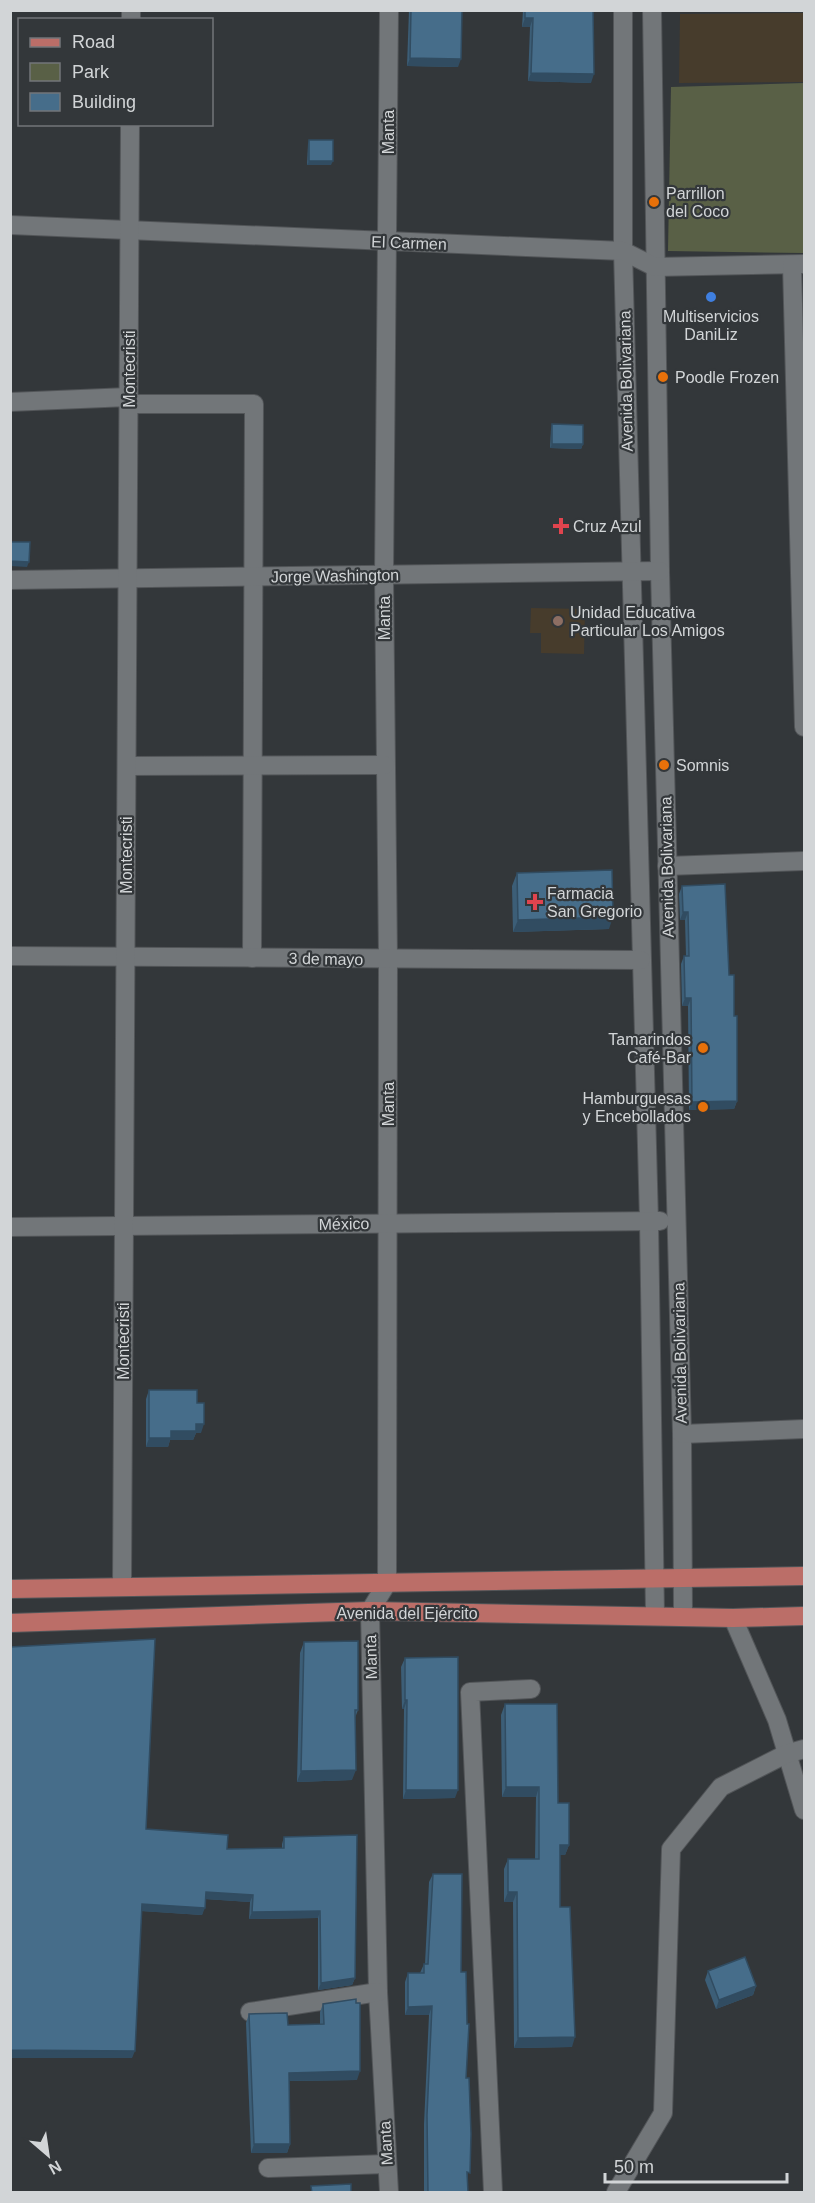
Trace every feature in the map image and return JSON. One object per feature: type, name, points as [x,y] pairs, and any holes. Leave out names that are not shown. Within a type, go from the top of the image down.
[{"type":"main road","name":"Avenida del Ejército","points":[[10,1589],[804,1576]]},
{"type":"main road","name":"Avenida del Ejército","points":[[10,1623],[370,1611],[655,1614],[733,1618],[804,1616]]},
{"type":"street","name":"Manta","points":[[389,10],[384,575],[388,959],[387,1582],[370,1611],[378,1992],[389,2193]]},
{"type":"street","name":"Avenida Bolivariana","points":[[623,10],[623,251],[649,1221],[655,1614]]},
{"type":"street","name":"Avenida Bolivariana","points":[[652,10],[660,571],[682,1434],[683,1615]]},
{"type":"street","name":"Montecristi","points":[[122,1586],[130,126]]},
{"type":"street","name":"El Carmen","points":[[10,225],[623,251],[655,267],[798,264]]},
{"type":"street","points":[[798,264],[804,727]]},
{"type":"street","points":[[10,402],[128,401],[254,404],[252,958]]},
{"type":"street","name":"Jorge Washington","points":[[10,580],[660,571]]},
{"type":"street","points":[[127,766],[385,765]]},
{"type":"street","points":[[667,866],[804,861]]},
{"type":"street","name":"3 de mayo","points":[[10,956],[641,960]]},
{"type":"street","name":"México","points":[[10,1227],[676,1221]]},
{"type":"street","points":[[682,1434],[804,1429]]},
{"type":"street","points":[[733,1618],[777,1720],[804,1810]]},
{"type":"street","points":[[493,2193],[470,1692],[531,1689]]},
{"type":"street","points":[[616,2193],[663,2113],[671,1850],[721,1787],[786,1754],[804,1749]]},
{"type":"street","points":[[250,2012],[378,1992]]},
{"type":"street","points":[[268,2168],[387,2164]]},
{"type":"shaded area","points":[[804,13],[804,82],[679,83],[680,14]]},
{"type":"shaded area","name":"Unidad Educativa Particular Los Amigos","points":[[531,608],[585,609],[584,654],[541,653],[541,633],[530,633]]},
{"type":"green space","points":[[804,83],[804,253],[668,251],[671,87]]},
{"type":"building","points":[[411,10],[462,10],[461,59],[410,58]]},
{"type":"building","points":[[525,10],[593,10],[594,74],[531,73],[533,18],[525,18]]},
{"type":"building","points":[[309,140],[333,140],[333,161],[309,161]]},
{"type":"building","points":[[552,424],[583,425],[583,444],[552,444]]},
{"type":"building","points":[[10,542],[30,542],[29,562],[10,561]]},
{"type":"building","name":"Farmacia San Gregorio","points":[[612,870],[613,917],[518,920],[517,873]]},
{"type":"building","points":[[725,884],[729,975],[734,975],[734,1016],[737,1016],[737,1101],[692,1102],[691,998],[685,998],[684,956],[689,956],[688,912],[683,912],[682,886]]},
{"type":"building","points":[[149,1390],[197,1390],[197,1403],[204,1403],[204,1424],[196,1424],[196,1431],[171,1431],[171,1438],[149,1438]]},
{"type":"building","points":[[155,1639],[146,1829],[228,1835],[227,1849],[284,1848],[284,1837],[357,1835],[355,1978],[321,1983],[320,1911],[252,1912],[253,1895],[206,1892],[205,1908],[142,1904],[135,2051],[10,2050],[10,1647]]},
{"type":"building","points":[[358,1641],[358,1710],[355,1710],[356,1770],[301,1771],[304,1642]]},
{"type":"building","points":[[458,1657],[458,1790],[406,1790],[405,1658]]},
{"type":"building","points":[[505,1704],[557,1704],[558,1803],[569,1803],[569,1845],[560,1845],[560,1907],[570,1907],[575,2037],[518,2038],[517,1892],[508,1892],[508,1859],[539,1859],[539,1787],[506,1787]]},
{"type":"building","points":[[433,1874],[462,1874],[461,1972],[466,1972],[467,2024],[469,2024],[466,2078],[469,2078],[471,2134],[470,2173],[467,2172],[468,2193],[428,2193],[427,2115],[432,2006],[408,2007],[408,1973],[424,1973],[424,1964],[428,1964]]},
{"type":"building","points":[[745,1957],[756,1986],[719,2000],[708,1971]]},
{"type":"building","points":[[356,1999],[356,2003],[360,2003],[360,2071],[289,2073],[290,2144],[254,2144],[249,2014],[287,2013],[288,2025],[324,2024],[323,2004]]},
{"type":"building","points":[[351,2184],[351,2193],[312,2193],[311,2186]]},
{"type":"place","name":"Parrillon del Coco","points":[[654,202]]},
{"type":"place","name":"Multiservicios DaniLiz","points":[[711,297]]},
{"type":"place","name":"Poodle Frozen","points":[[663,377]]},
{"type":"place","name":"Cruz Azul","points":[[561,526]]},
{"type":"place","name":"Unidad Educativa Particular Los Amigos","points":[[558,621]]},
{"type":"place","name":"Somnis","points":[[664,765]]},
{"type":"place","name":"Farmacia San Gregorio","points":[[535,902]]},
{"type":"place","name":"Tamarindos Café-Bar","points":[[703,1048]]},
{"type":"place","name":"Hamburguesas y Encebollados","points":[[703,1107]]}]
